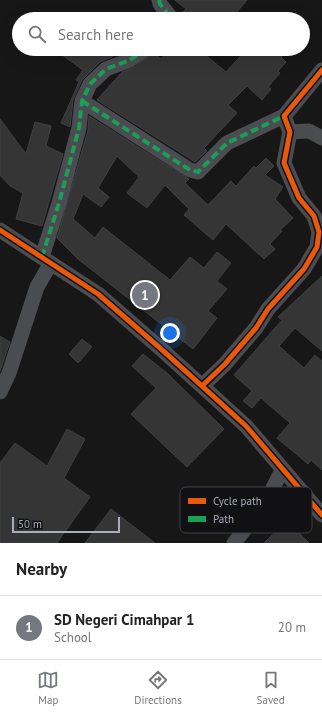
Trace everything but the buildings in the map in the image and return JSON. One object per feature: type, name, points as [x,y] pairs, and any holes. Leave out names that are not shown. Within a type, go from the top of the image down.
[{"type":"street","points":[[159,0],[160,4],[166,12]]},
{"type":"street","points":[[0,392],[9,373],[46,260],[59,203],[79,128],[82,101],[90,84],[106,69],[130,60],[135,56]]},
{"type":"street","points":[[82,101],[186,168],[198,172],[227,143],[284,116],[322,70]]},
{"type":"street","points":[[202,386],[225,364],[256,328],[268,309],[304,269],[318,247],[319,232],[314,216],[300,198],[284,163],[290,132],[284,116]]},
{"type":"street","points":[[290,132],[309,131],[322,138]]},
{"type":"street","points":[[0,230],[98,294],[246,426],[297,487]]},
{"type":"street","points":[[274,487],[282,470]]},
{"type":"street","points":[[312,504],[322,515]]},
{"type":"street","points":[[234,543],[242,533]]},
{"type":"marked path","points":[[159,0],[160,4],[166,12]]},
{"type":"marked path","points":[[42,257],[59,203],[79,128],[82,101],[90,84],[106,69],[130,60],[135,56]]},
{"type":"marked path","points":[[82,101],[190,170],[198,172],[227,143],[284,116]]},
{"type":"cycle path","points":[[202,386],[225,364],[256,328],[268,309],[304,269],[317,247],[319,232],[314,216],[299,198],[284,163],[290,132],[284,116],[322,70]]},
{"type":"cycle path","points":[[0,230],[98,294],[246,426],[298,487]]},
{"type":"cycle path","points":[[312,503],[322,515]]},
{"type":"place","name":"SD Negeri Cimahpar 1","points":[[145,295]]}]
